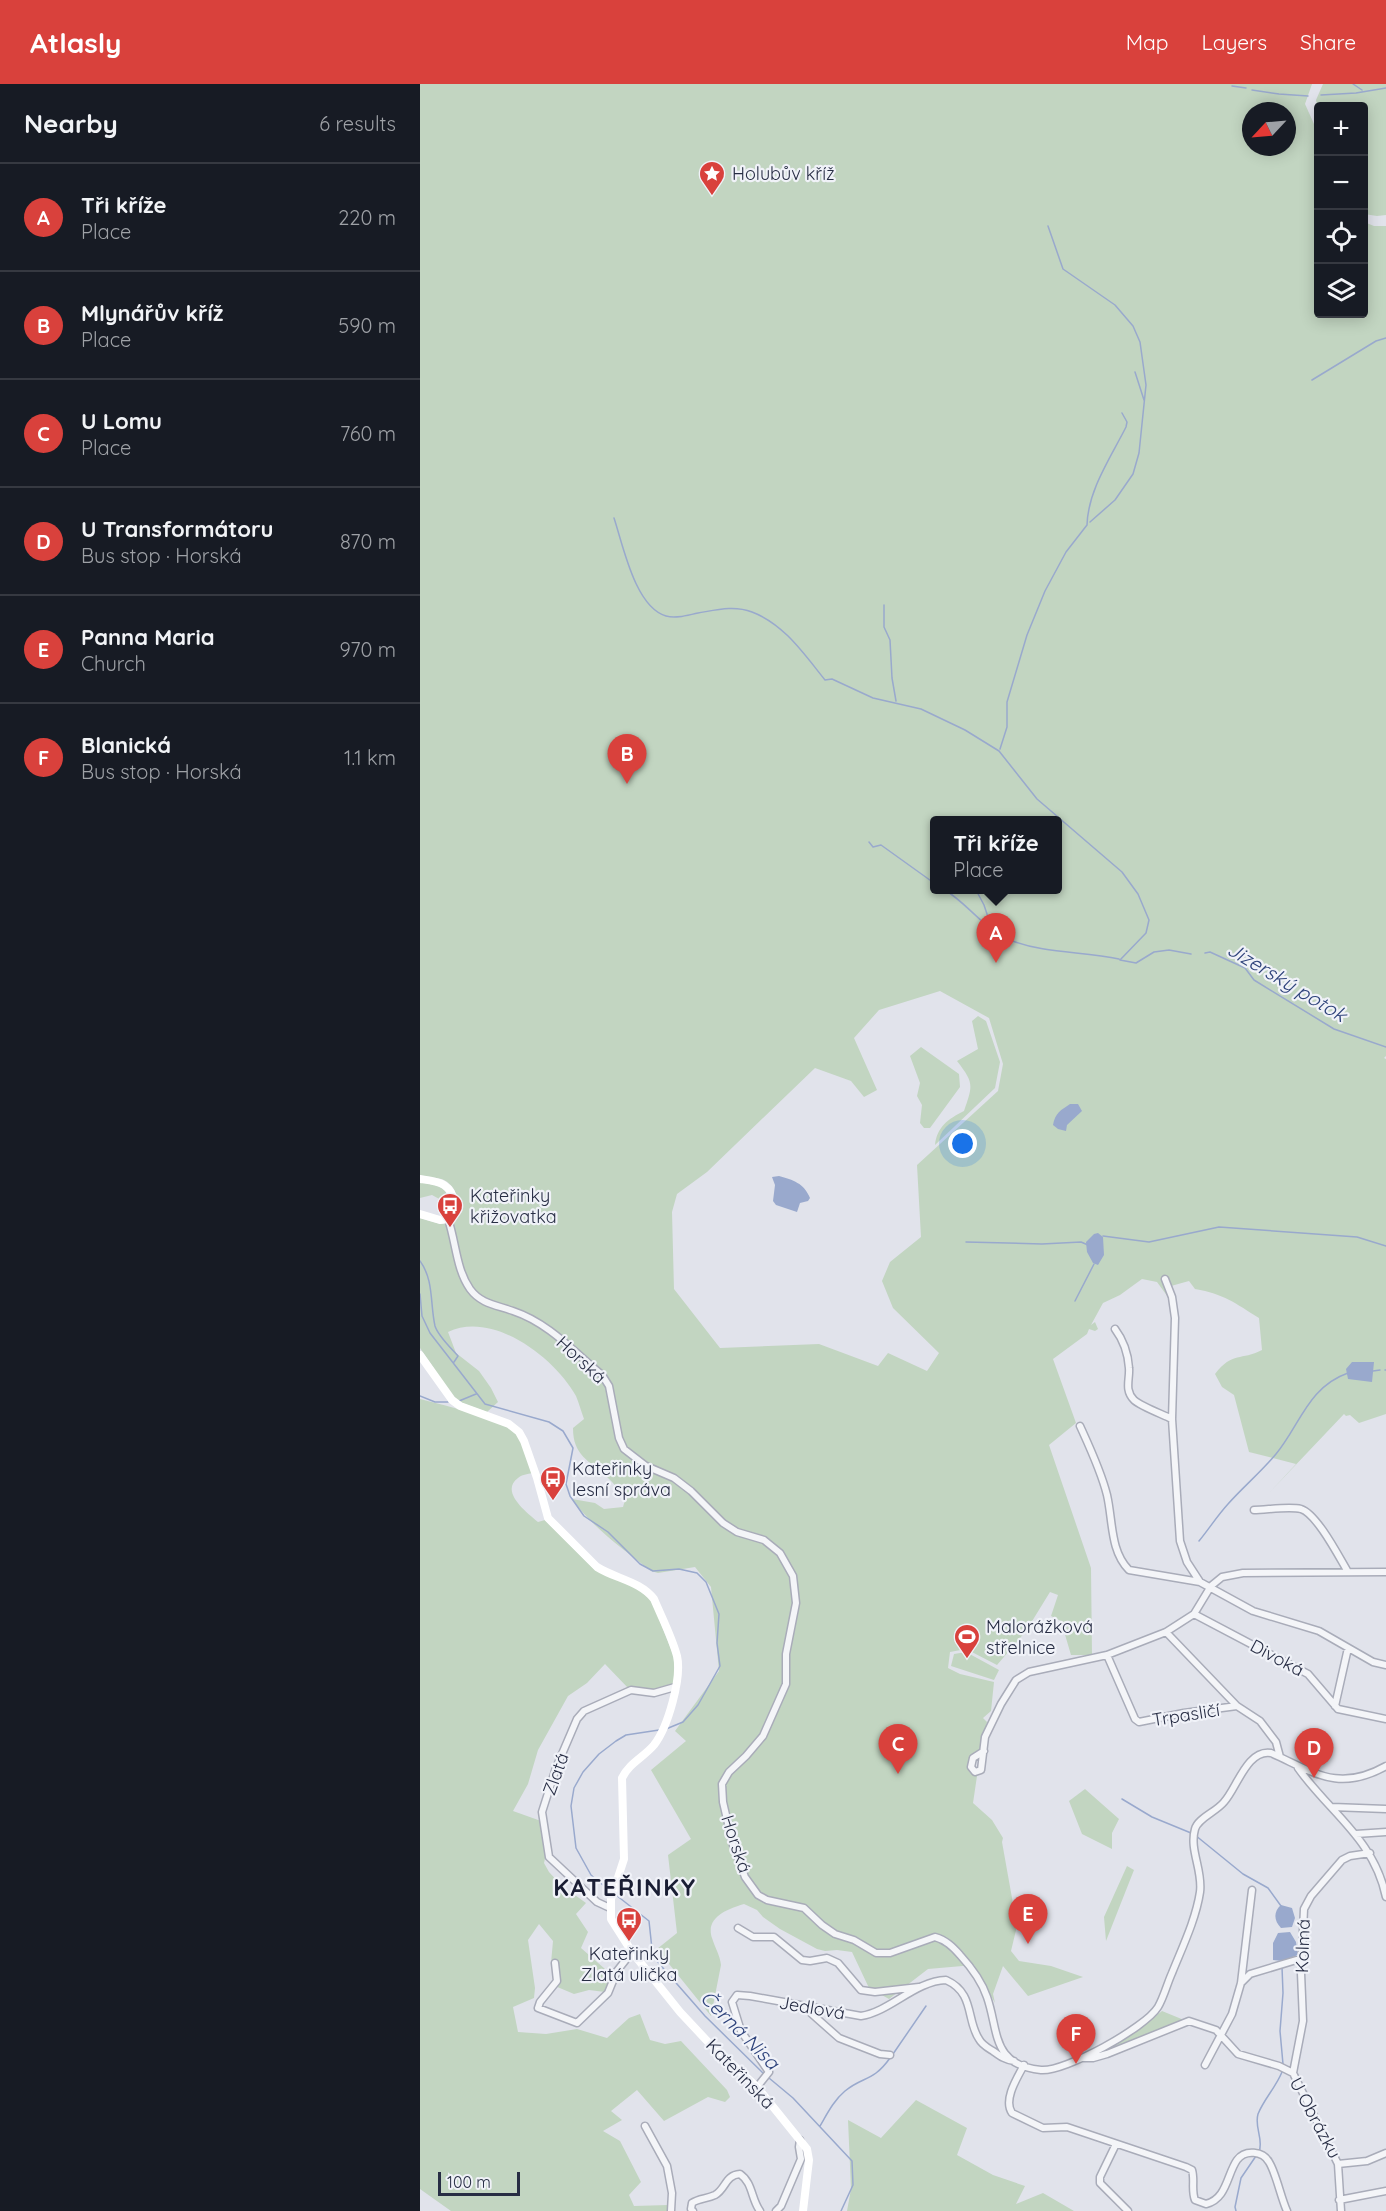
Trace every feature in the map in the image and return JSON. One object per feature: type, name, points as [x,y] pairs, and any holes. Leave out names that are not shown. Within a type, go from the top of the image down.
[{"type":"street","name":"Horská","points":[[420,1179],[443,1184],[452,1193],[454,1206],[448,1219],[455,1237],[460,1272],[470,1289],[485,1304],[513,1311],[538,1322],[602,1375],[609,1386],[619,1438],[624,1449],[646,1466],[674,1478],[691,1491],[723,1523],[737,1532],[764,1540],[780,1552],[793,1576],[796,1604],[788,1640],[786,1684],[763,1736],[729,1772],[722,1784],[723,1802],[733,1845],[745,1877],[758,1895],[767,1900],[804,1908],[835,1934],[854,1940],[876,1953],[890,1953],[935,1937],[948,1942],[969,1965],[987,1996],[999,2045],[1004,2053],[1024,2065],[1052,2070],[1084,2058],[1148,2018],[1158,2006],[1181,1949],[1200,1892],[1199,1866],[1193,1847],[1195,1828],[1199,1822],[1226,1801],[1254,1757],[1266,1752],[1280,1757]]},
{"type":"street","points":[[420,1214],[440,1220],[448,1219]]},
{"type":"street","points":[[1165,1279],[1172,1297],[1175,1318],[1172,1419],[1180,1541],[1187,1562],[1200,1582]]},
{"type":"street","points":[[1115,1329],[1124,1341],[1130,1370],[1127,1380],[1128,1391],[1134,1400],[1172,1419]]},
{"type":"street","points":[[420,1355],[452,1400],[460,1406],[509,1424],[519,1432],[537,1478],[548,1518],[597,1567],[638,1585],[654,1599],[677,1657],[678,1670],[675,1687],[662,1734],[653,1747],[625,1772],[622,1778],[624,1859],[611,1903]]},
{"type":"street","points":[[1080,1426],[1096,1461],[1107,1495],[1115,1546],[1121,1562],[1129,1570],[1200,1582],[1211,1586],[1253,1611],[1319,1631],[1373,1662],[1386,1665]]},
{"type":"street","points":[[1254,1510],[1300,1509],[1308,1514],[1348,1572]]},
{"type":"street","points":[[984,1751],[986,1737],[1001,1704],[1010,1688],[1020,1677],[1029,1672],[1107,1654],[1166,1632],[1194,1614],[1211,1586],[1222,1577],[1232,1574],[1386,1572]]},
{"type":"street","name":"Divoká","points":[[1194,1614],[1308,1674],[1335,1706]]},
{"type":"street","points":[[1166,1632],[1237,1706],[1260,1721],[1276,1742],[1280,1757],[1320,1776],[1352,1779],[1368,1775],[1386,1766]]},
{"type":"street","points":[[1347,1648],[1335,1706],[1338,1709],[1363,1716],[1386,1719]]},
{"type":"street","name":"Trpasličí","points":[[1107,1654],[1135,1719],[1139,1722],[1237,1706]]},
{"type":"street","name":"Zlatá","points":[[611,1903],[597,1902],[590,1897],[549,1857],[542,1812],[556,1768],[577,1719],[584,1712],[631,1690],[654,1693],[675,1687]]},
{"type":"street","points":[[1297,1767],[1370,1853],[1386,1894]]},
{"type":"street","points":[[1317,1790],[1320,1776]]},
{"type":"street","points":[[1332,1806],[1386,1809]]},
{"type":"street","points":[[1356,1834],[1386,1833]]},
{"type":"street","name":"Kolmá","points":[[1293,2073],[1303,2021],[1304,1909],[1311,1896],[1342,1860],[1350,1856],[1370,1853]]},
{"type":"street","points":[[1205,2065],[1232,2014],[1241,1983],[1252,1890]]},
{"type":"street","name":"Kateřinská","points":[[611,1903],[611,1919],[632,1952],[680,2012],[709,2043],[760,2084],[807,2149],[809,2160],[803,2211]]},
{"type":"street","points":[[738,1928],[753,1937],[774,1937],[802,1960],[827,1958],[838,1963],[861,1990],[875,1992],[926,1986]]},
{"type":"street","points":[[555,1963],[558,1981],[540,2002],[538,2008],[577,2024],[608,1994],[617,1971],[632,1952]]},
{"type":"street","points":[[1241,1983],[1250,1974],[1302,1958]]},
{"type":"street","name":"Jedlová","points":[[760,2084],[769,2072],[767,2065],[741,2031],[732,2002],[736,1995],[861,2016],[873,2013],[940,1981],[953,1984],[963,1995],[971,2010],[980,2041],[1007,2061],[1016,2061]]},
{"type":"street","points":[[804,2006],[839,2038],[880,2054],[891,2055]]},
{"type":"street","name":"U Obrázku","points":[[1084,2058],[1107,2054],[1189,2021],[1216,2030],[1238,2054],[1280,2066],[1293,2073],[1338,2164],[1367,2160],[1386,2153]]},
{"type":"street","points":[[1024,2065],[1013,2085],[1009,2102],[1009,2109],[1012,2113],[1043,2128],[1067,2127],[1192,2170],[1194,2176],[1192,2193],[1195,2200],[1206,2204],[1218,2199],[1237,2159],[1252,2152],[1262,2155],[1269,2162],[1287,2211]]},
{"type":"street","points":[[645,2126],[668,2166],[672,2193],[671,2211]]},
{"type":"street","points":[[776,2211],[782,2206],[801,2159],[800,2140]]},
{"type":"street","points":[[1116,2144],[1100,2176],[1100,2183],[1128,2211]]},
{"type":"street","points":[[1338,2164],[1341,2211]]},
{"type":"street","points":[[693,2211],[692,2203],[714,2196],[730,2176],[740,2174],[747,2179],[755,2205],[760,2211]]},
{"type":"street","points":[[1340,2200],[1386,2191]]},
{"type":"green space","points":[[420,84],[1312,84],[1305,104],[1314,124],[1314,318],[1368,318],[1368,224],[1386,226],[1386,1056],[1384,1058],[1386,1059],[1386,1414],[1359,1423],[1350,1415],[1344,1414],[1270,1492],[1296,1464],[1249,1452],[1234,1395],[1222,1387],[1215,1374],[1232,1359],[1262,1350],[1259,1318],[1222,1296],[1195,1289],[1189,1281],[1171,1286],[1171,1294],[1168,1297],[1157,1282],[1142,1279],[1120,1295],[1103,1303],[1091,1325],[1095,1322],[1098,1329],[1095,1331],[1089,1329],[1087,1334],[1053,1359],[1076,1423],[1049,1445],[1091,1568],[1092,1655],[1071,1655],[1061,1621],[1051,1616],[1058,1595],[1050,1592],[1026,1631],[997,1665],[966,1649],[950,1652],[948,1668],[960,1674],[994,1682],[991,1711],[983,1718],[987,1722],[982,1747],[970,1758],[969,1771],[977,1776],[973,1803],[992,1820],[1003,1838],[1017,1926],[1011,1951],[1019,1961],[1051,1966],[1083,1977],[1028,1996],[1003,1966],[993,1994],[995,2003],[974,1965],[928,1969],[889,1999],[869,1988],[852,1952],[817,1949],[780,1929],[757,1910],[744,1904],[719,1915],[712,1925],[712,1938],[721,1965],[711,2016],[657,1949],[677,1933],[668,1855],[691,1839],[651,1770],[686,1741],[675,1731],[719,1671],[711,1587],[695,1567],[658,1573],[651,1571],[599,1529],[580,1510],[572,1499],[595,1503],[604,1509],[623,1507],[625,1500],[612,1482],[579,1451],[573,1428],[584,1419],[576,1396],[566,1381],[538,1353],[503,1333],[484,1327],[466,1327],[448,1332],[456,1353],[479,1371],[498,1402],[487,1412],[454,1398],[420,1348],[420,1218],[440,1224],[451,1223],[456,1212],[457,1200],[454,1189],[444,1180],[420,1175]],"holes":[[[940,991],[989,1018],[1003,1064],[998,1091],[917,1165],[921,1237],[890,1262],[882,1281],[893,1308],[939,1353],[927,1371],[888,1353],[878,1366],[819,1344],[720,1348],[674,1289],[672,1212],[677,1194],[707,1172],[815,1068],[851,1081],[864,1097],[877,1090],[854,1038],[879,1010]]]},
{"type":"green space","points":[[1323,84],[1386,84],[1386,215],[1368,215],[1368,102],[1316,102]]},
{"type":"green space","points":[[978,1016],[986,1021],[1000,1062],[995,1088],[935,1145],[941,1128],[964,1111],[967,1102],[970,1084],[967,1074],[957,1061],[978,1049],[972,1021]]},
{"type":"green space","points":[[921,1047],[959,1074],[960,1087],[930,1128],[924,1128],[920,1123],[922,1105],[917,1096],[920,1083],[910,1056]]},
{"type":"green space","points":[[420,1182],[432,1184],[444,1190],[452,1206],[432,1195],[420,1198]]},
{"type":"green space","points":[[420,1399],[485,1417],[509,1428],[516,1434],[524,1448],[532,1473],[519,1477],[513,1484],[513,1496],[517,1502],[538,1522],[545,1520],[595,1570],[637,1588],[652,1601],[674,1657],[674,1683],[663,1688],[647,1691],[629,1689],[605,1664],[587,1683],[568,1696],[538,1750],[528,1784],[513,1811],[541,1821],[546,1854],[544,1863],[561,1885],[586,1903],[576,1914],[588,1932],[581,1948],[613,1976],[605,1992],[589,1990],[574,1994],[555,1986],[551,1963],[553,1941],[539,1924],[528,1940],[535,1988],[534,1998],[513,2007],[518,2032],[546,2034],[577,2029],[607,2038],[629,2018],[640,2014],[650,2040],[665,2044],[681,2041],[727,2090],[730,2097],[725,2102],[708,2097],[664,2121],[637,2090],[611,2111],[622,2120],[603,2131],[620,2141],[641,2182],[629,2195],[634,2206],[668,2205],[669,2211],[451,2211],[420,2189]]},
{"type":"green space","name":"Malorážková střelnice","points":[[966,1652],[999,1670],[994,1680],[951,1666],[954,1654]]},
{"type":"green space","points":[[1085,1789],[1119,1819],[1112,1833],[1112,1849],[1082,1834],[1069,1801]]},
{"type":"green space","points":[[1127,1866],[1134,1870],[1106,1941],[1104,1917]]},
{"type":"green space","points":[[1162,2011],[1184,2020],[1092,2057],[1139,2030]]},
{"type":"green space","points":[[916,2100],[967,2128],[957,2155],[993,2175],[1025,2186],[1016,2204],[1043,2193],[1074,2211],[847,2211],[851,2189],[848,2120],[881,2138]]},
{"type":"water","points":[[1070,1104],[1078,1104],[1082,1111],[1067,1125],[1066,1131],[1058,1129],[1053,1125],[1055,1118]]},
{"type":"water","points":[[779,1176],[798,1183],[808,1193],[810,1198],[800,1203],[797,1212],[776,1205],[773,1201],[775,1185],[772,1177]]},
{"type":"water","points":[[1098,1233],[1103,1237],[1104,1255],[1098,1265],[1093,1263],[1087,1252],[1086,1242]]},
{"type":"water","points":[[1352,1362],[1374,1362],[1372,1382],[1348,1379],[1346,1369]]},
{"type":"water","points":[[1281,1905],[1292,1908],[1295,1918],[1292,1927],[1281,1928],[1277,1922],[1275,1916]]},
{"type":"water","points":[[1290,1932],[1296,1942],[1298,1955],[1282,1961],[1273,1960],[1273,1943],[1278,1933]]},
{"type":"waterway","points":[[1353,84],[1362,90]]},
{"type":"waterway","points":[[1232,86],[1246,88]]},
{"type":"waterway","points":[[1321,95],[1386,88]]},
{"type":"waterway","points":[[1252,90],[1308,96]]},
{"type":"waterway","points":[[1048,226],[1063,269],[1115,305],[1133,326],[1140,342],[1146,385],[1139,453],[1133,474],[1115,500],[1090,522]]},
{"type":"waterway","points":[[1312,380],[1376,341],[1386,338]]},
{"type":"waterway","points":[[1135,372],[1144,400]]},
{"type":"waterway","points":[[1087,525],[1091,499],[1126,427],[1127,422],[1122,413]]},
{"type":"waterway","name":"Jizerský potok","points":[[614,518],[638,588],[655,610],[666,616],[674,617],[738,609],[763,617],[784,632],[825,680],[832,679],[873,698],[921,709],[965,730],[999,751],[1037,799],[1057,816]]},
{"type":"waterway","points":[[1000,749],[1007,727],[1007,702],[1027,635],[1045,591],[1066,552],[1087,525]]},
{"type":"waterway","points":[[884,605],[884,627],[890,640],[896,701]]},
{"type":"waterway","name":"Jizerský potok","points":[[1062,820],[1122,872],[1138,894],[1149,920],[1146,933],[1120,960],[1136,963],[1154,952],[1169,950],[1191,954]]},
{"type":"waterway","points":[[869,842],[873,847],[881,845],[930,880]]},
{"type":"waterway","points":[[950,894],[992,930],[1010,940],[1037,948],[1119,959]]},
{"type":"waterway","points":[[978,894],[992,929]]},
{"type":"waterway","name":"Jizerský potok","points":[[1205,953],[1210,952],[1245,968],[1254,980],[1334,1029],[1386,1047]]},
{"type":"waterway","points":[[1103,1236],[1149,1242],[1219,1227],[1357,1237],[1386,1246]]},
{"type":"waterway","points":[[966,1242],[1042,1244],[1081,1242],[1088,1245]]},
{"type":"waterway","points":[[420,1261],[430,1284],[435,1326],[458,1356],[454,1362]]},
{"type":"waterway","points":[[1075,1301],[1094,1264]]},
{"type":"waterway","name":"Černá Nisa","points":[[420,1294],[422,1316],[430,1333],[485,1404],[549,1422],[563,1431],[573,1448],[566,1484],[570,1496],[584,1516],[608,1532],[640,1564],[653,1571],[679,1569],[697,1573],[706,1582],[719,1614],[717,1643],[720,1666],[698,1705],[683,1722],[666,1729]]},
{"type":"waterway","points":[[1373,1371],[1380,1370]]},
{"type":"waterway","points":[[1199,1541],[1220,1513],[1276,1454],[1314,1397],[1334,1379],[1348,1373]]},
{"type":"waterway","points":[[459,1401],[476,1394]]},
{"type":"waterway","points":[[420,1396],[435,1402],[448,1402]]},
{"type":"waterway","name":"Černá Nisa","points":[[609,1890],[591,1875],[576,1848],[571,1806],[574,1788],[583,1772],[599,1754],[616,1741],[626,1735],[659,1730]]},
{"type":"waterway","points":[[1122,1799],[1152,1817],[1191,1833]]},
{"type":"waterway","points":[[1195,1835],[1243,1874],[1268,1888],[1281,1906]]},
{"type":"waterway","name":"Černá Nisa","points":[[616,1895],[649,1921],[652,1949],[656,1960],[705,2016],[765,2075]]},
{"type":"waterway","points":[[1282,1967],[1283,1993],[1280,2031],[1283,2064]]},
{"type":"waterway","points":[[893,2054],[926,2006]]},
{"type":"waterway","points":[[820,2126],[841,2095],[851,2086],[873,2075],[890,2058]]},
{"type":"waterway","points":[[1259,2152],[1258,2114],[1282,2072]]},
{"type":"waterway","name":"Černá Nisa","points":[[769,2078],[793,2098],[852,2161],[853,2185],[841,2211]]},
{"type":"waterway","points":[[1236,2211],[1241,2178],[1256,2156]]},
{"type":"place","name":"Holubův kříž","points":[[712,197]]},
{"type":"place","name":"Mlynářův kříž","points":[[627,784]]},
{"type":"place","name":"Tři kříže","points":[[996,963]]},
{"type":"place","name":"Kateřinky křižovatka","points":[[450,1229]]},
{"type":"place","name":"Kateřinky lesní správa","points":[[553,1502]]},
{"type":"place","name":"Malorážková střelnice","points":[[967,1660]]},
{"type":"place","name":"U Lomu","points":[[898,1774]]},
{"type":"place","name":"U Transformátoru","points":[[1314,1778]]},
{"type":"place","name":"Kateřinky Zlatá ulička","points":[[629,1943]]},
{"type":"place","name":"Panna Maria","points":[[1028,1944]]},
{"type":"place","name":"Blanická","points":[[1076,2064]]},
{"type":"district","name":"KATEŘINKY","points":[[625,1888]]}]
